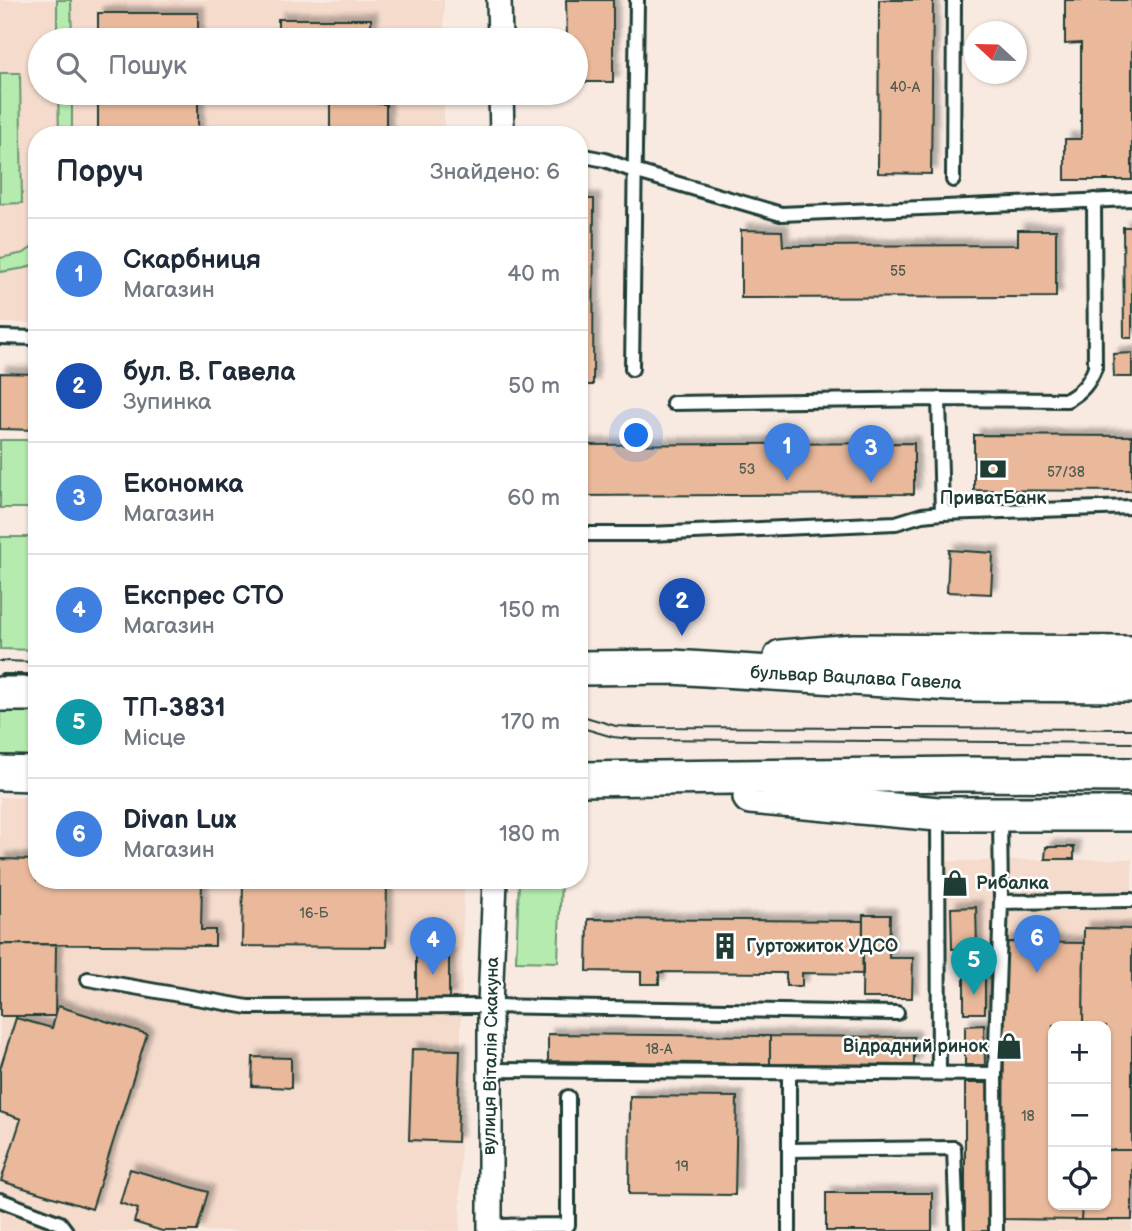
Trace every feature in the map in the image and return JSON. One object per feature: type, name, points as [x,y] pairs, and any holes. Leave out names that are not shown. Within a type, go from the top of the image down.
[{"type":"main road","points":[[672,667],[854,651],[1132,653]]},
{"type":"main road","name":"бульвар Вацлава Гавела","points":[[588,668],[672,667],[951,684],[1132,685]]},
{"type":"main road","points":[[0,694],[28,694]]},
{"type":"main road","points":[[0,773],[28,774]]},
{"type":"main road","points":[[588,779],[961,774],[1132,775]]},
{"type":"main road","points":[[620,779],[663,789],[938,814],[1132,814]]},
{"type":"street","points":[[499,0],[500,28]]},
{"type":"street","points":[[501,105],[502,126]]},
{"type":"street","name":"вулиця Віталія Скакуна","points":[[490,1228],[490,1006],[495,889]]},
{"type":"lane","points":[[632,369],[638,0]]},
{"type":"lane","points":[[953,180],[954,0]]},
{"type":"lane","points":[[588,157],[781,214],[1132,199]]},
{"type":"lane","points":[[673,403],[1067,400],[1090,382],[1095,368],[1094,200]]},
{"type":"lane","points":[[0,337],[28,338]]},
{"type":"lane","points":[[939,399],[942,513]]},
{"type":"lane","points":[[588,534],[649,534],[896,523],[922,515],[942,513],[1132,506]]},
{"type":"lane","points":[[938,814],[939,1074]]},
{"type":"lane","points":[[996,1231],[995,1074],[1001,902],[1000,814]]},
{"type":"lane","points":[[1001,902],[1132,900]]},
{"type":"lane","points":[[88,979],[248,1007],[490,1006],[897,1013]]},
{"type":"lane","points":[[490,1070],[995,1074]]},
{"type":"lane","points":[[789,1072],[789,1231]]},
{"type":"lane","points":[[490,1228],[568,1225],[568,1097]]},
{"type":"lane","points":[[789,1150],[954,1148],[957,1231]]},
{"type":"lane","points":[[0,1200],[60,1223],[66,1231]]},
{"type":"shaded area","points":[[0,0],[444,0],[444,28],[28,28],[28,105],[444,105],[444,126],[28,126],[28,323],[0,323]]},
{"type":"shaded area","points":[[0,797],[28,798],[28,889],[464,889],[460,1231],[0,1231]]},
{"type":"shaded area","name":"Відрадний ринок","points":[[1132,859],[1132,1231],[965,1231],[965,1026],[986,1026],[985,967],[955,965],[947,952],[945,861]]},
{"type":"green space","points":[[57,0],[71,0],[72,28],[57,28]]},
{"type":"green space","points":[[0,73],[20,73],[22,203],[0,204]]},
{"type":"green space","points":[[58,105],[72,105],[72,126],[59,126]]},
{"type":"green space","points":[[28,250],[28,267],[0,272],[0,258]]},
{"type":"green space","points":[[0,440],[28,440],[28,508],[0,508]]},
{"type":"green space","points":[[0,537],[28,537],[28,650],[0,649]]},
{"type":"green space","points":[[0,710],[28,710],[28,756],[0,755]]},
{"type":"green space","points":[[519,889],[561,889],[558,962],[516,961]]},
{"type":"building","points":[[566,0],[613,0],[613,82],[588,82],[588,28],[567,28]]},
{"type":"building","points":[[879,0],[933,0],[931,174],[878,173]]},
{"type":"building","points":[[1065,0],[1132,0],[1132,180],[1065,180],[1065,139],[1081,139],[1081,43],[1065,44]]},
{"type":"building","points":[[98,13],[198,13],[198,28],[98,28]]},
{"type":"building","points":[[278,19],[371,19],[371,28],[278,28]]},
{"type":"building","points":[[98,105],[198,105],[198,126],[98,126]]},
{"type":"building","points":[[330,105],[386,105],[386,126],[330,126]]},
{"type":"building","points":[[588,199],[594,199],[593,385],[588,385]]},
{"type":"building","points":[[1123,227],[1132,227],[1132,338],[1124,338]]},
{"type":"building","points":[[741,230],[782,231],[783,246],[1018,245],[1018,230],[1056,230],[1056,297],[741,298]]},
{"type":"building","points":[[1132,353],[1132,377],[1114,377],[1113,354]]},
{"type":"building","points":[[0,373],[28,374],[28,430],[0,429]]},
{"type":"building","points":[[974,435],[1132,436],[1132,491],[974,490]]},
{"type":"building","points":[[914,443],[914,494],[588,496],[588,445]]},
{"type":"building","points":[[949,550],[993,553],[991,594],[947,592]]},
{"type":"building","points":[[1046,847],[1074,847],[1074,859],[1045,859]]},
{"type":"building","points":[[0,859],[28,860],[28,889],[202,889],[201,930],[215,930],[215,946],[0,944]]},
{"type":"building","points":[[243,889],[387,889],[386,947],[242,946]]},
{"type":"building","points":[[976,907],[977,948],[952,949],[951,908]]},
{"type":"building","points":[[863,915],[890,915],[889,958],[913,958],[912,998],[862,998]]},
{"type":"building","name":"Гуртожиток УДСО","points":[[588,919],[863,921],[863,974],[802,973],[802,986],[786,986],[786,973],[659,972],[659,984],[641,984],[641,972],[587,971]]},
{"type":"building","points":[[1084,928],[1132,929],[1132,1150],[1111,1150],[1111,1021],[1083,1021]]},
{"type":"building","points":[[1005,942],[1084,943],[1083,1021],[1048,1021],[1048,1210],[1082,1210],[1081,1220],[1002,1219]]},
{"type":"building","points":[[0,944],[56,944],[55,1016],[0,1016]]},
{"type":"building","points":[[449,955],[449,999],[416,999],[416,956]]},
{"type":"building","points":[[985,976],[985,1013],[964,1013],[964,977]]},
{"type":"building","points":[[58,1006],[147,1034],[92,1209],[1,1181],[21,1119],[0,1112],[0,1069],[16,1018],[52,1028]]},
{"type":"building","points":[[984,1025],[985,1065],[965,1065],[965,1026]]},
{"type":"building","points":[[548,1034],[770,1036],[770,1064],[548,1061]]},
{"type":"building","points":[[770,1036],[914,1037],[914,1065],[770,1064]]},
{"type":"building","points":[[412,1049],[460,1050],[457,1142],[409,1140]]},
{"type":"building","points":[[253,1057],[291,1058],[291,1088],[252,1086]]},
{"type":"building","points":[[965,1083],[988,1083],[988,1231],[965,1231]]},
{"type":"building","points":[[630,1096],[737,1097],[735,1195],[629,1194]]},
{"type":"building","points":[[1111,1150],[1132,1150],[1132,1220],[1081,1220],[1082,1210],[1111,1210]]},
{"type":"building","points":[[130,1169],[208,1192],[197,1231],[162,1231],[134,1222],[138,1209],[120,1203]]},
{"type":"building","points":[[826,1193],[932,1193],[932,1231],[826,1231]]},
{"type":"tram line","points":[[0,661],[28,662]]},
{"type":"tram line","points":[[0,674],[28,674]]},
{"type":"tram line","points":[[588,718],[616,726],[635,727],[1132,729]]},
{"type":"tram line","points":[[588,730],[632,739],[1132,743]]},
{"type":"place","name":"ПриватБанк","points":[[993,469]]},
{"type":"place","name":"Скарбниця","points":[[787,481]]},
{"type":"place","name":"Економка","points":[[871,483]]},
{"type":"place","name":"бул. В. Гавела","points":[[682,636]]},
{"type":"place","name":"Рибалка","points":[[955,883]]},
{"type":"place","name":"Гуртожиток УДСО","points":[[725,946]]},
{"type":"place","name":"Divan Lux","points":[[1037,973]]},
{"type":"place","name":"Експрес СТО","points":[[433,975]]},
{"type":"place","name":"ТП-3831","points":[[974,995]]},
{"type":"place","name":"Відрадний ринок","points":[[1009,1046]]}]
